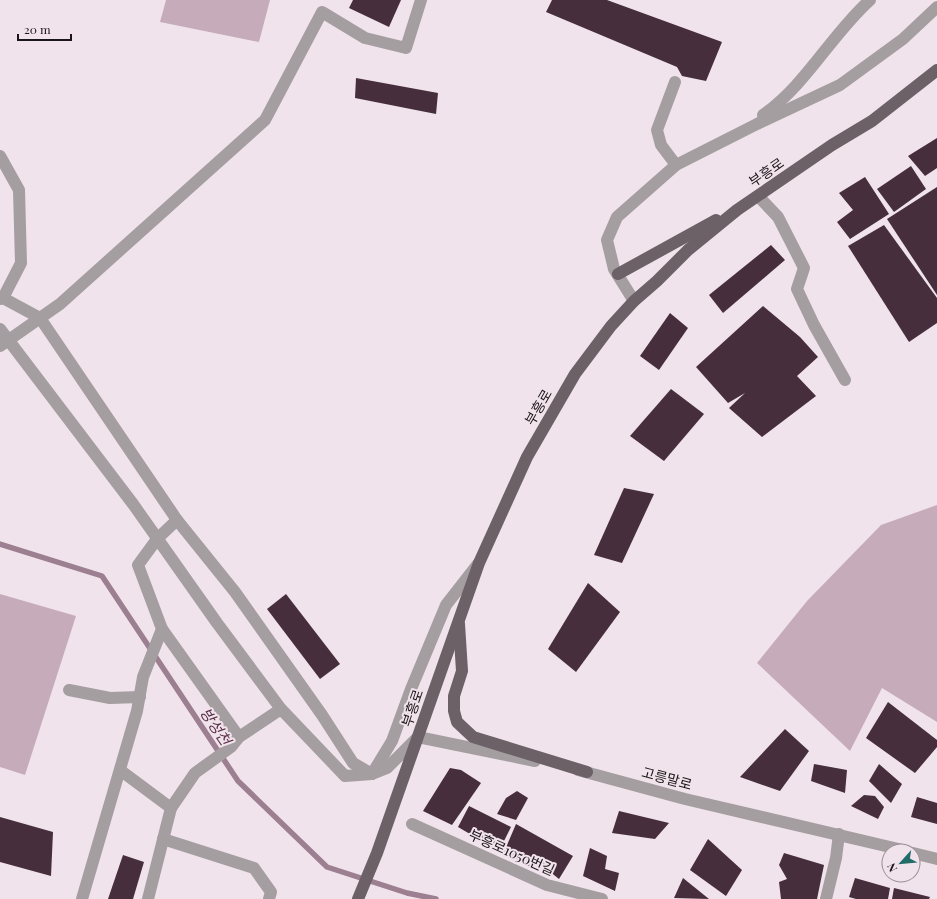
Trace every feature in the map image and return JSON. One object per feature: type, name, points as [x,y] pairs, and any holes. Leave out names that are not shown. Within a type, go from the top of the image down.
[{"type":"main road","name":"부흥로","points":[[358,899],[377,853],[479,563],[527,457],[575,374],[611,326],[634,301],[657,282],[688,250],[737,210],[832,145],[872,121],[937,70]]},
{"type":"main road","points":[[618,274],[649,259],[705,226],[737,210]]},
{"type":"main road","points":[[458,620],[462,671],[454,696],[454,710],[457,722],[473,737],[587,772]]},
{"type":"street","points":[[5,342],[60,304],[265,120],[322,6],[365,38],[406,48],[421,0]]},
{"type":"street","points":[[732,136],[779,104],[852,18],[870,0]]},
{"type":"street","points":[[634,301],[614,269],[607,240],[616,217],[676,165],[732,136],[840,86],[903,39],[937,7]]},
{"type":"street","points":[[675,82],[657,130],[661,144],[676,165]]},
{"type":"street","points":[[0,156],[19,190],[21,263],[1,299],[40,318],[177,520],[235,592],[322,715],[353,764],[372,774]]},
{"type":"street","points":[[758,196],[778,217],[804,268],[797,289],[814,324],[846,380]]},
{"type":"street","points":[[0,329],[5,342],[133,504],[281,709],[345,776],[372,774],[387,768],[418,737]]},
{"type":"street","points":[[177,520],[157,539],[138,565],[160,634],[235,742]]},
{"type":"street","points":[[372,774],[392,741],[411,689],[446,605],[479,563]]},
{"type":"street","points":[[82,899],[120,770],[140,697],[143,677],[160,634]]},
{"type":"street","points":[[69,690],[110,698],[140,697]]},
{"type":"street","points":[[148,899],[171,808],[195,773],[281,709]]},
{"type":"street","name":"고릉말로","points":[[418,737],[587,772],[685,799],[881,844]]},
{"type":"street","points":[[120,770],[171,808]]},
{"type":"street","name":"부흥로1050번길","points":[[412,824],[547,885],[602,899]]},
{"type":"street","points":[[826,899],[836,858],[839,834]]},
{"type":"street","points":[[163,839],[254,868],[271,892],[269,899]]},
{"type":"street","points":[[921,855],[937,859]]},
{"type":"shaded area","points":[[166,0],[270,0],[259,42],[160,22]]},
{"type":"shaded area","points":[[937,505],[937,722],[882,688],[850,751],[757,663],[807,601],[881,525]]},
{"type":"shaded area","points":[[0,594],[76,616],[25,775],[0,767]]},
{"type":"building","points":[[353,0],[401,0],[389,27],[349,8]]},
{"type":"building","points":[[552,0],[607,0],[722,42],[706,81],[682,76],[677,67],[546,12]]},
{"type":"building","points":[[356,78],[438,93],[436,114],[355,98]]},
{"type":"building","points":[[937,138],[937,168],[925,176],[908,156]]},
{"type":"building","points":[[911,166],[926,189],[894,212],[877,189]]},
{"type":"building","points":[[865,177],[889,214],[850,239],[837,222],[853,210],[839,193]]},
{"type":"building","points":[[937,187],[937,295],[887,219]]},
{"type":"building","points":[[884,225],[937,298],[937,323],[909,342],[848,246]]},
{"type":"building","points":[[771,245],[785,260],[723,313],[709,295]]},
{"type":"building","points":[[763,306],[800,337],[818,357],[797,376],[816,396],[762,437],[729,408],[745,393],[728,403],[696,367]]},
{"type":"building","points":[[670,313],[688,328],[659,370],[640,356]]},
{"type":"building","points":[[671,389],[704,414],[664,461],[630,436]]},
{"type":"building","points":[[624,488],[654,494],[622,563],[594,555]]},
{"type":"building","points":[[588,583],[620,612],[576,672],[548,649]]},
{"type":"building","points":[[286,594],[340,664],[320,679],[267,609]]},
{"type":"building","points":[[888,702],[937,740],[937,747],[915,773],[866,738]]},
{"type":"building","points":[[785,729],[809,751],[780,791],[740,777]]},
{"type":"building","points":[[814,764],[847,770],[845,793],[811,781]]},
{"type":"building","points":[[879,764],[902,784],[891,803],[869,781]]},
{"type":"building","points":[[450,768],[461,770],[481,783],[452,825],[423,811]]},
{"type":"building","points":[[517,791],[528,798],[516,820],[497,814],[506,798]]},
{"type":"building","points":[[864,795],[875,796],[884,807],[878,819],[851,806]]},
{"type":"building","points":[[917,797],[937,803],[937,824],[911,817]]},
{"type":"building","points":[[469,806],[511,827],[499,851],[458,827]]},
{"type":"building","points":[[619,811],[669,823],[655,839],[612,833]]},
{"type":"building","points":[[0,817],[53,832],[51,876],[0,862]]},
{"type":"building","points":[[516,824],[573,856],[559,879],[539,863],[532,868],[504,852]]},
{"type":"building","points":[[708,839],[742,870],[726,896],[690,870]]},
{"type":"building","points":[[590,848],[607,856],[605,869],[619,873],[615,891],[583,876]]},
{"type":"building","points":[[784,853],[824,865],[817,899],[781,899],[779,882],[787,879],[779,865]]},
{"type":"building","points":[[123,855],[144,862],[133,899],[108,899]]},
{"type":"building","points":[[683,878],[709,899],[674,898]]},
{"type":"building","points":[[855,878],[890,888],[888,899],[856,899],[849,897]]},
{"type":"building","points":[[894,888],[930,897],[929,899],[892,899]]},
{"type":"waterway","name":"방성천","points":[[0,544],[102,576],[238,781],[327,867],[407,893],[436,899]]}]
